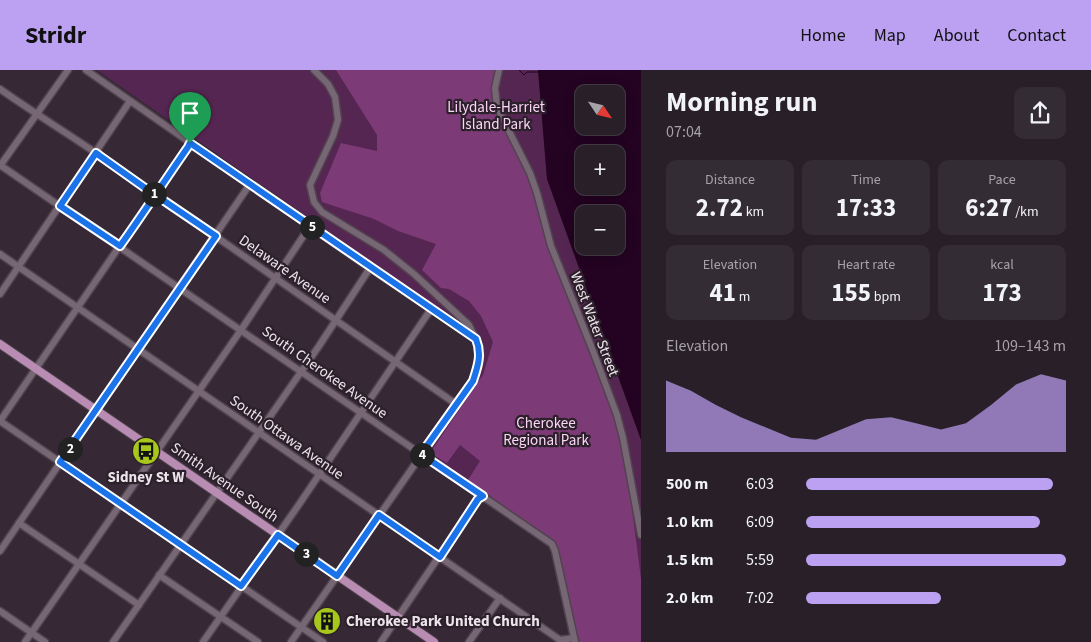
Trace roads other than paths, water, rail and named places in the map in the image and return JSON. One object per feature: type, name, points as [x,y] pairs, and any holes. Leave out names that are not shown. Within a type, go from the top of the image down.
[{"type":"main road","name":"Smith Avenue South","points":[[0,344],[434,642]]},
{"type":"street","points":[[0,166],[68,70]]},
{"type":"street","points":[[86,70],[370,268],[476,339]]},
{"type":"street","points":[[291,642],[473,381],[480,356],[476,339],[469,325],[414,274],[377,245],[322,212],[314,202],[310,185],[333,136],[338,120],[335,97],[328,84],[314,70]]},
{"type":"street","name":"West Water Street","points":[[500,70],[495,88],[496,107],[530,173],[551,246],[593,351],[616,415],[623,438],[641,535]]},
{"type":"street","name":"Delaware Avenue","points":[[0,89],[96,153],[456,404]]},
{"type":"street","points":[[0,294],[130,101]]},
{"type":"street","points":[[190,143],[0,421],[323,642]]},
{"type":"street","name":"South Cherokee Avenue","points":[[0,166],[120,246],[554,547],[575,640]]},
{"type":"street","points":[[0,551],[250,184]]},
{"type":"street","points":[[25,642],[241,330],[310,226]]},
{"type":"street","name":"South Ottawa Avenue","points":[[0,254],[500,598],[559,641]]},
{"type":"street","points":[[113,642],[337,320],[370,268]]},
{"type":"street","points":[[203,642],[362,413],[431,309]]},
{"type":"street","points":[[381,642],[478,499],[483,496]]},
{"type":"street","points":[[19,523],[139,605]]},
{"type":"street","points":[[159,575],[258,642]]},
{"type":"street","points":[[469,642],[500,598]]},
{"type":"street","points":[[0,611],[45,642]]},
{"type":"street","points":[[559,641],[575,640]]},
{"type":"waterway","points":[[519,70],[524,75],[527,72],[539,72]]},
{"type":"place","name":"Sidney St W","points":[[146,451]]},
{"type":"place","name":"Cherokee Park United Church","points":[[327,621]]},
{"type":"park label","name":"Lilydale-Harriet Island Park","points":[[496,116]]},
{"type":"park label","name":"Cherokee Regional Park","points":[[546,432]]}]
